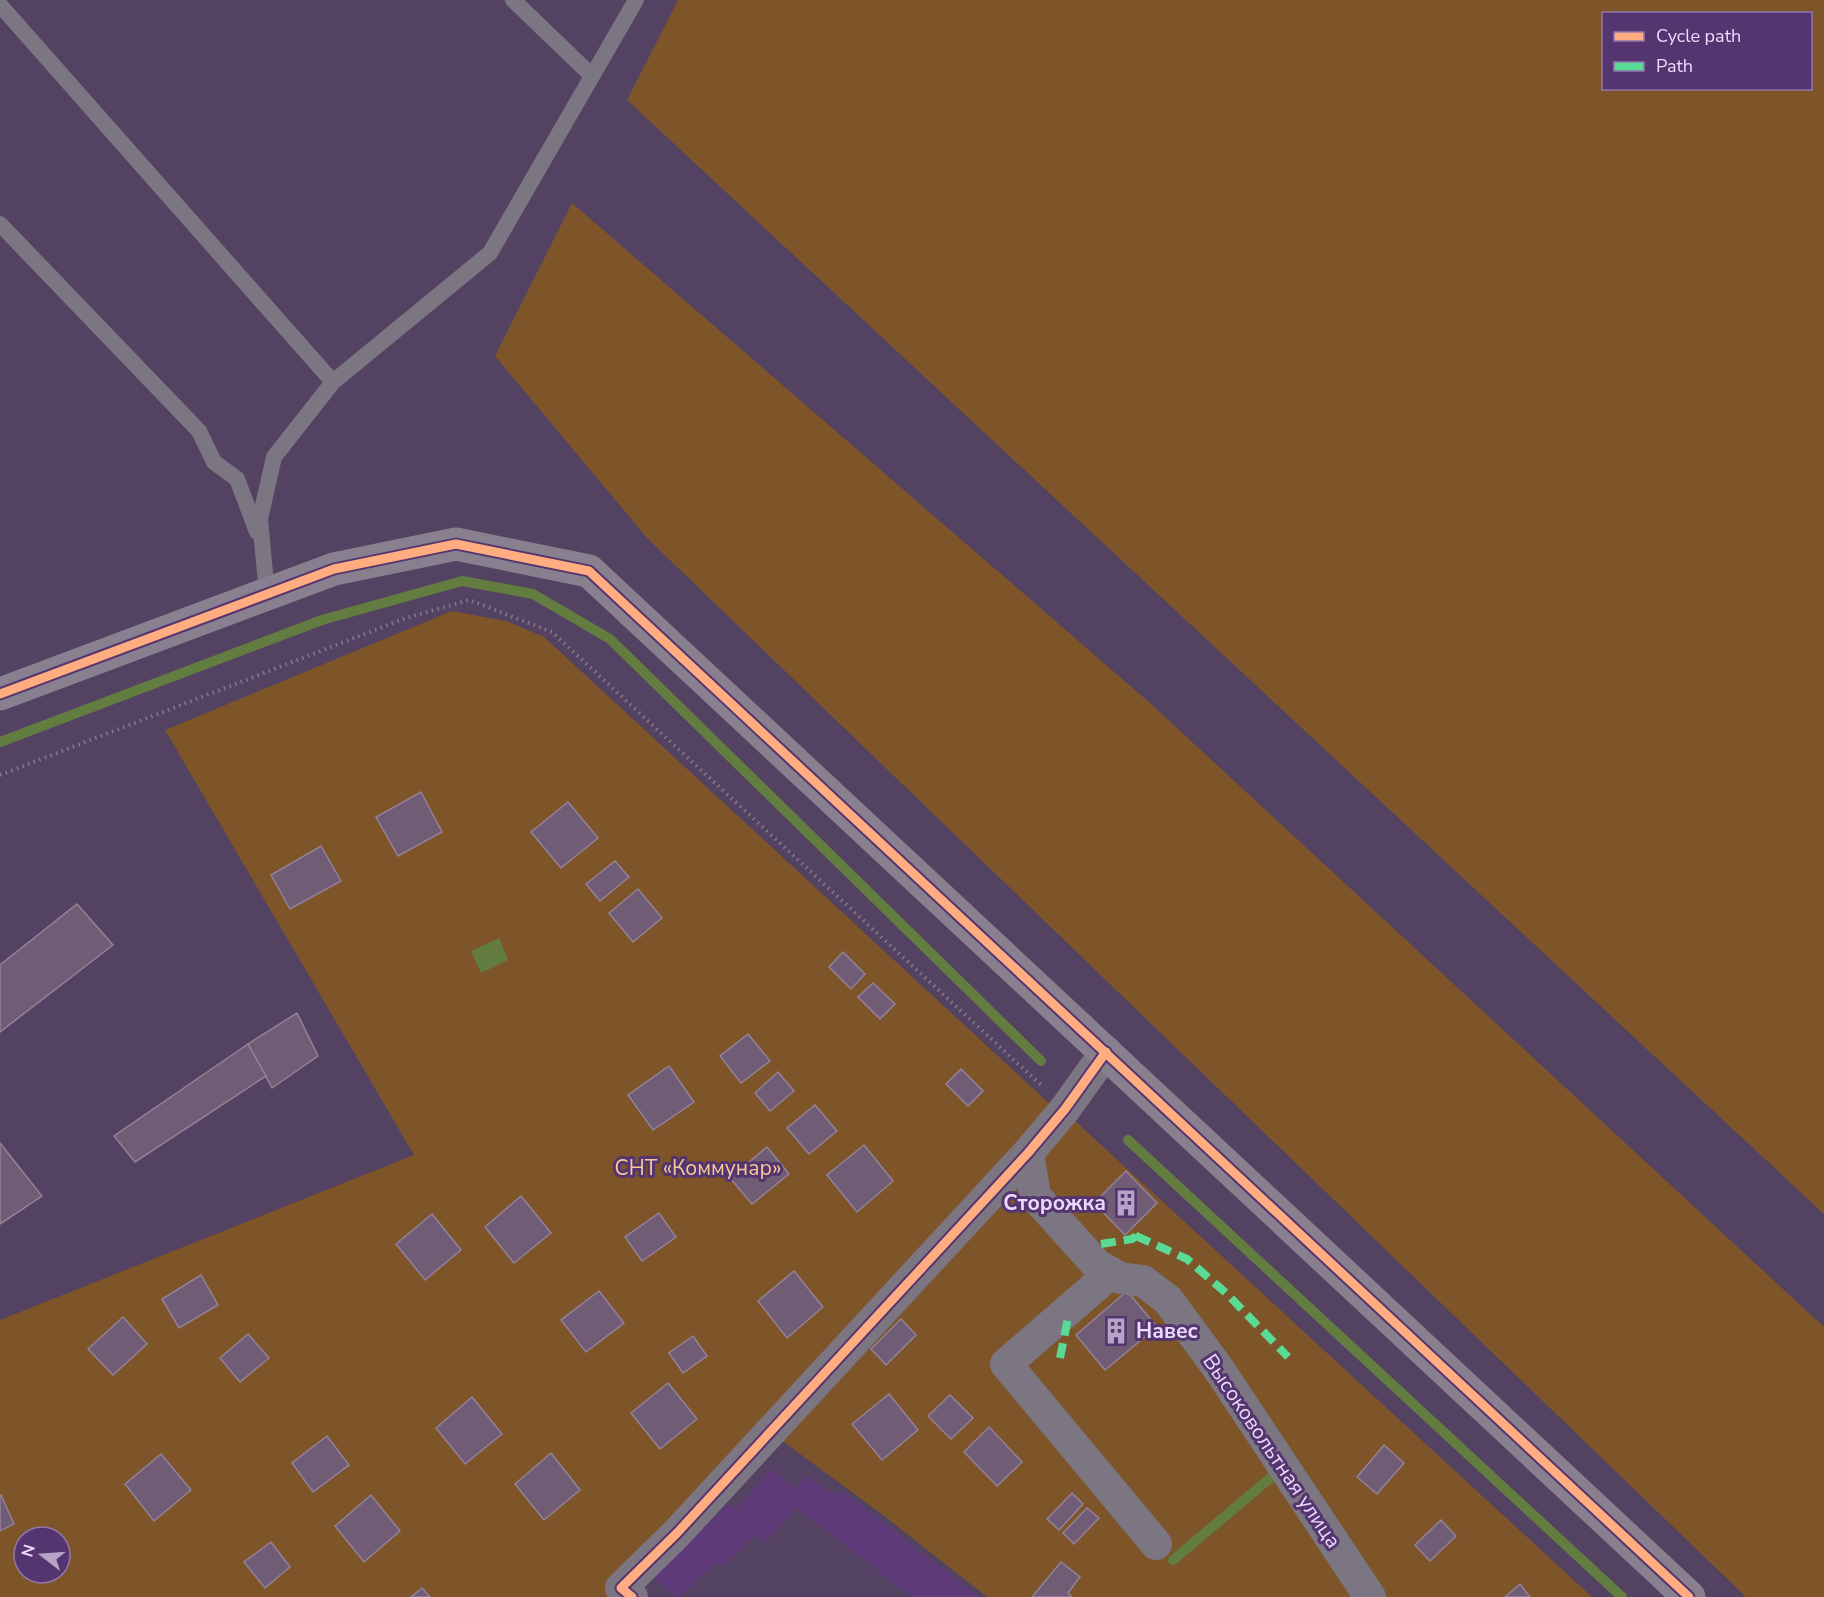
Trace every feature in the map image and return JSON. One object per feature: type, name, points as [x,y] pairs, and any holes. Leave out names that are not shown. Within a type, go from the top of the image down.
[{"type":"street","points":[[0,694],[334,568],[456,544],[589,571],[1689,1597]]},
{"type":"street","points":[[627,1593],[677,1533],[1028,1153],[1065,1109],[1106,1052]]},
{"type":"street","name":"Высоковольтная улица","points":[[1028,1153],[1035,1196],[1096,1265],[1120,1278],[1143,1281],[1168,1300],[1218,1368],[1370,1597]]},
{"type":"street","points":[[1111,1273],[1006,1364],[1156,1544]]},
{"type":"lane","points":[[513,0],[591,75]]},
{"type":"lane","points":[[267,594],[260,519],[274,457],[333,382],[490,252],[636,0]]},
{"type":"lane","points":[[0,5],[333,382]]},
{"type":"lane","points":[[0,224],[200,431],[214,462],[237,479],[263,547]]},
{"type":"path","points":[[0,775],[406,618],[469,600],[552,632],[1048,1092]]},
{"type":"shaded area","points":[[499,938],[508,960],[481,973],[471,951]]},
{"type":"shaded area","points":[[772,1469],[796,1489],[807,1476],[836,1496],[841,1490],[979,1597],[912,1597],[796,1508],[765,1543],[755,1535],[723,1567],[717,1562],[680,1597],[676,1597],[654,1578],[729,1503],[736,1509]]},
{"type":"green space","points":[[678,0],[1824,0],[1824,1214],[627,100]]},
{"type":"green space","points":[[572,203],[1150,703],[1824,1327],[1824,1597],[1746,1597],[648,539],[495,356]]},
{"type":"green space","name":"СНТ «Коммунар»","points":[[452,611],[506,621],[544,637],[1051,1105],[1073,1119],[1592,1597],[987,1597],[883,1515],[781,1440],[629,1597],[0,1597],[0,1320],[414,1155],[165,730]]},
{"type":"building","points":[[421,792],[442,832],[398,856],[376,817]]},
{"type":"building","points":[[568,802],[598,838],[561,868],[531,832]]},
{"type":"building","points":[[321,846],[341,881],[290,909],[271,875]]},
{"type":"building","points":[[615,861],[629,877],[600,901],[586,884]]},
{"type":"building","points":[[638,889],[662,918],[633,942],[609,913]]},
{"type":"building","points":[[77,904],[113,945],[0,1032],[0,965]]},
{"type":"building","points":[[843,952],[865,974],[851,989],[829,967]]},
{"type":"building","points":[[873,983],[895,1004],[880,1019],[858,997]]},
{"type":"building","points":[[297,1013],[318,1056],[272,1088],[248,1044]]},
{"type":"building","points":[[748,1034],[770,1061],[741,1083],[720,1056]]},
{"type":"building","points":[[248,1044],[266,1076],[135,1162],[114,1136]]},
{"type":"building","points":[[669,1066],[694,1102],[653,1130],[628,1095]]},
{"type":"building","points":[[961,1069],[983,1091],[968,1106],[946,1084]]},
{"type":"building","points":[[778,1072],[794,1091],[770,1111],[755,1093]]},
{"type":"building","points":[[815,1105],[837,1131],[809,1154],[787,1128]]},
{"type":"building","points":[[0,1143],[42,1196],[0,1224]]},
{"type":"building","points":[[864,1145],[893,1181],[857,1212],[827,1175]]},
{"type":"building","points":[[767,1147],[789,1174],[752,1204],[730,1178]]},
{"type":"building","name":"Сторожка","points":[[1126,1171],[1157,1203],[1125,1235],[1094,1203]]},
{"type":"building","points":[[521,1196],[551,1233],[514,1263],[485,1227]]},
{"type":"building","points":[[659,1213],[676,1237],[642,1261],[625,1237]]},
{"type":"building","points":[[432,1214],[461,1250],[425,1280],[396,1244]]},
{"type":"building","points":[[794,1271],[823,1307],[787,1338],[758,1301]]},
{"type":"building","points":[[201,1275],[218,1305],[179,1328],[162,1299]]},
{"type":"building","points":[[599,1291],[624,1323],[586,1352],[561,1320]]},
{"type":"building","name":"Навес","points":[[1127,1291],[1157,1327],[1105,1370],[1076,1335]]},
{"type":"building","points":[[123,1317],[147,1344],[113,1375],[88,1349]]},
{"type":"building","points":[[901,1319],[916,1335],[886,1365],[871,1349]]},
{"type":"building","points":[[248,1334],[269,1358],[240,1382],[220,1358]]},
{"type":"building","points":[[693,1336],[707,1356],[683,1373],[669,1353]]},
{"type":"building","points":[[668,1383],[697,1419],[660,1449],[631,1413]]},
{"type":"building","points":[[889,1394],[918,1430],[882,1460],[852,1424]]},
{"type":"building","points":[[950,1395],[973,1418],[951,1439],[928,1416]]},
{"type":"building","points":[[472,1397],[502,1434],[465,1464],[436,1428]]},
{"type":"building","points":[[989,1427],[1022,1462],[997,1486],[964,1452]]},
{"type":"building","points":[[327,1436],[349,1465],[313,1492],[292,1463]]},
{"type":"building","points":[[1384,1445],[1404,1463],[1377,1494],[1357,1477]]},
{"type":"building","points":[[551,1453],[580,1490],[544,1520],[515,1484]]},
{"type":"building","points":[[161,1454],[191,1490],[154,1521],[125,1484]]},
{"type":"building","points":[[1072,1493],[1083,1504],[1059,1530],[1047,1519]]},
{"type":"building","points":[[371,1495],[400,1531],[364,1562],[335,1526]]},
{"type":"building","points":[[0,1496],[14,1524],[0,1531]]},
{"type":"building","points":[[1087,1508],[1099,1518],[1074,1544],[1063,1533]]},
{"type":"building","points":[[1441,1520],[1456,1536],[1430,1561],[1415,1545]]},
{"type":"building","points":[[271,1542],[290,1567],[265,1588],[244,1562]]},
{"type":"building","points":[[1061,1562],[1080,1577],[1068,1593],[1072,1597],[1032,1597]]},
{"type":"building","points":[[1520,1584],[1530,1597],[1505,1597]]},
{"type":"building","points":[[422,1588],[430,1597],[411,1597]]},
{"type":"waterway","points":[[0,742],[322,620],[462,581],[533,594],[610,639],[1041,1061]]},
{"type":"waterway","points":[[1128,1140],[1622,1597]]},
{"type":"waterway","points":[[1173,1560],[1275,1474]]},
{"type":"marked path","points":[[1101,1244],[1132,1239],[1136,1236],[1130,1230]]},
{"type":"marked path","points":[[1136,1236],[1187,1259],[1226,1293],[1288,1357]]},
{"type":"marked path","points":[[1060,1358],[1068,1318]]},
{"type":"cycle path","points":[[0,694],[334,569],[456,544],[589,571],[1689,1597]]},
{"type":"cycle path","points":[[632,1597],[621,1588],[677,1533],[1028,1153],[1065,1109],[1106,1052]]},
{"type":"place","name":"Сторожка","points":[[1126,1203]]},
{"type":"place","name":"Навес","points":[[1116,1331]]}]
